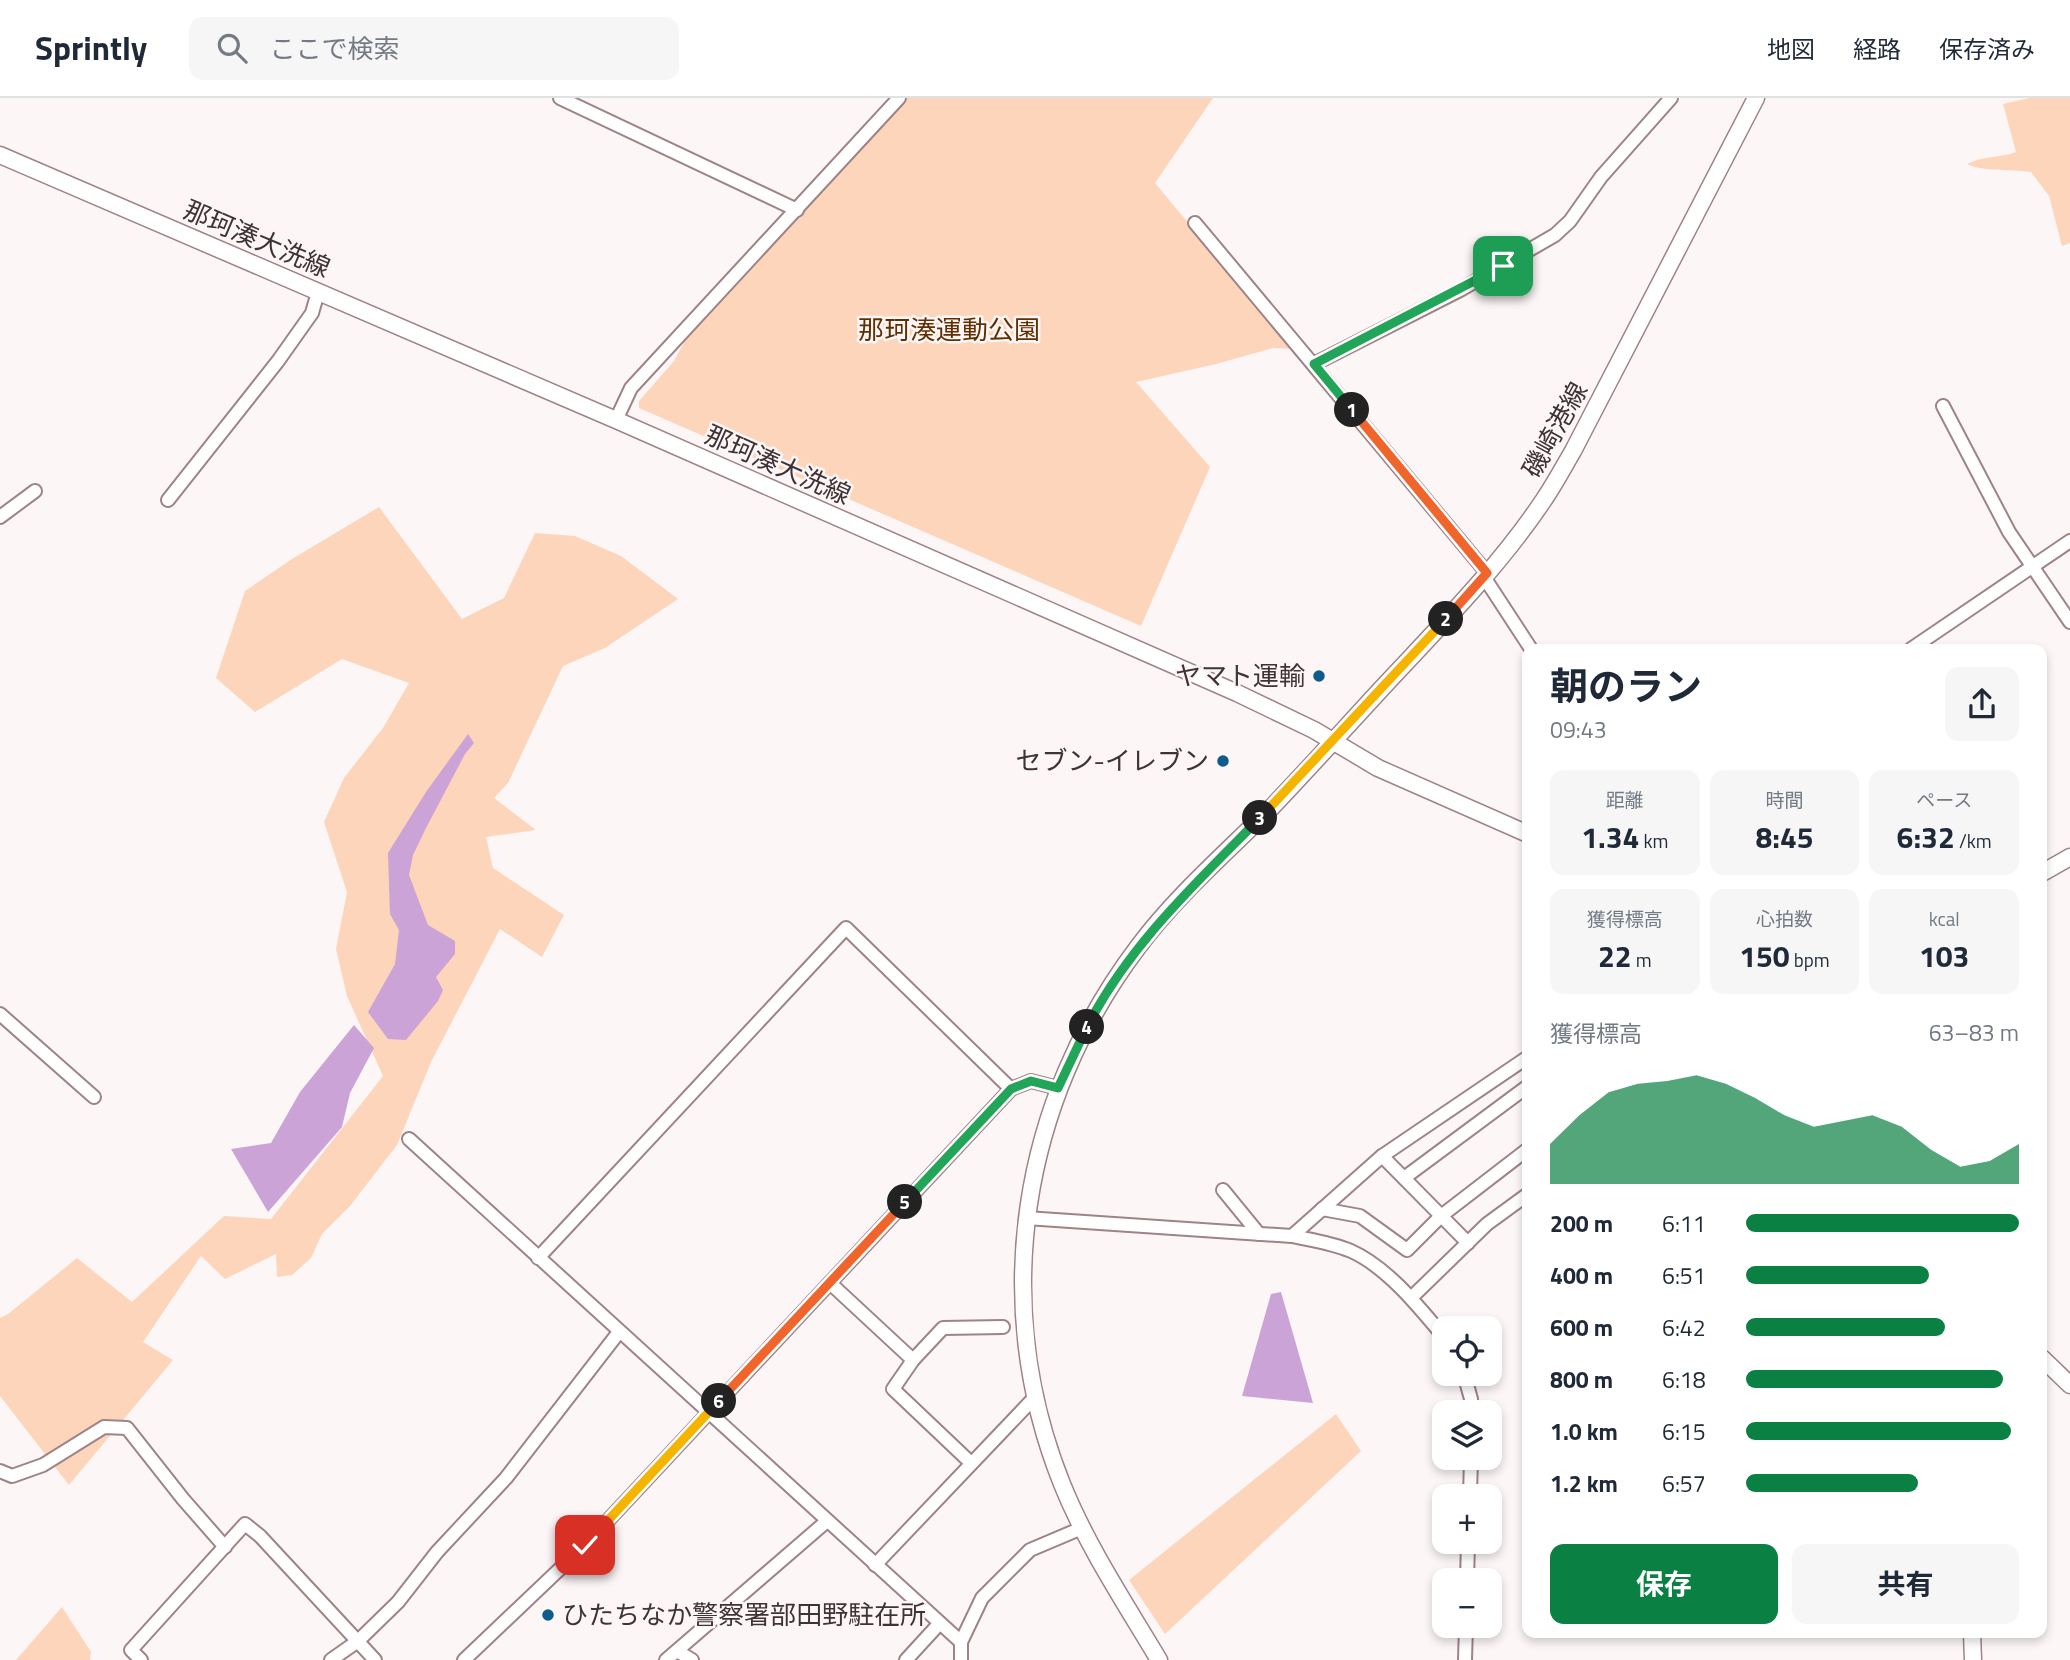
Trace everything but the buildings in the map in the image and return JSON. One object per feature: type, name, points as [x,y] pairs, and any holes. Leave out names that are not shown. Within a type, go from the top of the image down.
[{"type":"main road","name":"磯崎港線","points":[[1159,1660],[1083,1528],[1061,1481],[1035,1397],[1024,1316],[1026,1218],[1040,1145],[1058,1088],[1098,1005],[1140,943],[1333,741],[1485,575],[1543,501],[1573,451],[1756,98]]},
{"type":"main road","name":"那珂湊大洗線","points":[[0,155],[616,420],[1237,694],[1314,730],[1378,768],[1522,831]]},
{"type":"main road","points":[[2047,870],[2070,857]]},
{"type":"main road","points":[[2047,1363],[2070,1385]]},
{"type":"main road","points":[[1972,1638],[1973,1660]]},
{"type":"street","points":[[560,98],[797,209]]},
{"type":"street","points":[[616,420],[631,388],[899,98]]},
{"type":"street","points":[[1314,364],[1471,284],[1555,235],[1570,220],[1601,177],[1671,98]]},
{"type":"street","points":[[1195,223],[1314,364],[1485,575],[1528,644]]},
{"type":"street","points":[[168,500],[278,361],[312,313],[318,292]]},
{"type":"street","points":[[1943,406],[2009,532],[2070,621]]},
{"type":"street","points":[[0,517],[35,491]]},
{"type":"street","points":[[1918,644],[2070,541]]},
{"type":"street","points":[[538,1258],[846,928],[1011,1089]]},
{"type":"street","points":[[3,1023],[94,1097]]},
{"type":"street","points":[[1292,1236],[1382,1156],[1522,1061]]},
{"type":"street","points":[[464,1660],[585,1545],[1011,1089],[1031,1081],[1058,1088]]},
{"type":"street","points":[[1404,1178],[1522,1090]]},
{"type":"street","points":[[409,1139],[939,1625],[961,1642]]},
{"type":"street","points":[[1322,1209],[1360,1216],[1406,1250],[1441,1216],[1522,1154]]},
{"type":"street","points":[[1382,1156],[1468,1243]]},
{"type":"street","points":[[1223,1190],[1259,1234]]},
{"type":"street","points":[[1411,1298],[1487,1224],[1522,1198]]},
{"type":"street","points":[[1026,1218],[1292,1236],[1321,1242],[1352,1252],[1382,1273],[1411,1298],[1432,1323]]},
{"type":"street","points":[[830,1283],[913,1360]]},
{"type":"street","points":[[971,1463],[893,1389],[913,1360],[943,1328],[1003,1327]]},
{"type":"street","points":[[331,1660],[358,1641],[398,1602],[437,1552],[506,1478],[620,1332]]},
{"type":"street","points":[[875,1565],[1035,1397]]},
{"type":"street","points":[[0,1471],[12,1476],[43,1465],[104,1427],[127,1428],[225,1547]]},
{"type":"street","points":[[666,1660],[827,1521]]},
{"type":"street","points":[[141,1660],[131,1650],[245,1524],[260,1536],[375,1660]]},
{"type":"street","points":[[961,1660],[961,1642],[982,1598],[1030,1550],[1083,1528]]},
{"type":"street","points":[[906,1660],[939,1625]]},
{"type":"street","points":[[1465,1660],[1466,1638]]},
{"type":"street","points":[[677,1651],[692,1660]]},
{"type":"green space","name":"那珂湊運動公園","points":[[899,98],[1213,98],[1155,183],[1293,349],[1273,348],[1136,382],[1210,467],[1141,626],[639,408],[639,401],[674,361],[696,320]]},
{"type":"green space","points":[[2029,98],[2070,98],[2070,243],[2062,246],[2049,196],[2031,172],[1989,169],[1967,164],[2016,152],[2003,104]]},
{"type":"green space","points":[[379,507],[462,619],[504,598],[535,533],[575,536],[621,556],[678,599],[605,648],[563,666],[508,783],[494,798],[536,830],[486,837],[493,868],[564,915],[542,957],[500,929],[431,1062],[397,1145],[350,1206],[322,1234],[311,1258],[292,1275],[277,1277],[276,1254],[225,1279],[201,1256],[143,1342],[173,1360],[69,1485],[0,1396],[0,1318],[77,1258],[132,1302],[224,1216],[271,1219],[383,1076],[347,996],[336,949],[347,892],[324,822],[344,778],[383,728],[409,683],[342,659],[255,712],[216,678],[245,591],[292,559]]},
{"type":"green space","points":[[1336,1414],[1361,1451],[1165,1634],[1129,1580]]},
{"type":"green space","points":[[62,1607],[91,1652],[90,1660],[16,1660]]},
{"type":"shaded area","points":[[468,734],[474,743],[465,754],[426,828],[413,855],[409,875],[428,925],[455,941],[455,954],[436,977],[443,990],[438,1001],[406,1040],[388,1039],[368,1012],[395,964],[399,930],[390,914],[388,853],[426,792]]},
{"type":"shaded area","points":[[354,1025],[374,1048],[350,1093],[342,1127],[268,1212],[231,1149],[271,1143],[300,1092]]},
{"type":"shaded area","points":[[1281,1292],[1313,1403],[1242,1396],[1271,1294]]},
{"type":"place","name":"ヤマト運輸","points":[[1319,676]]},
{"type":"place","name":"セブン-イレブン","points":[[1223,761]]},
{"type":"place","name":"ひたちなか警察署部田野駐在所","points":[[548,1615]]},
{"type":"route","points":[[585,1545],[1011,1089],[1031,1081],[1058,1088],[1098,1005],[1140,943],[1305,772],[1487,573],[1314,364],[1503,266]]}]
